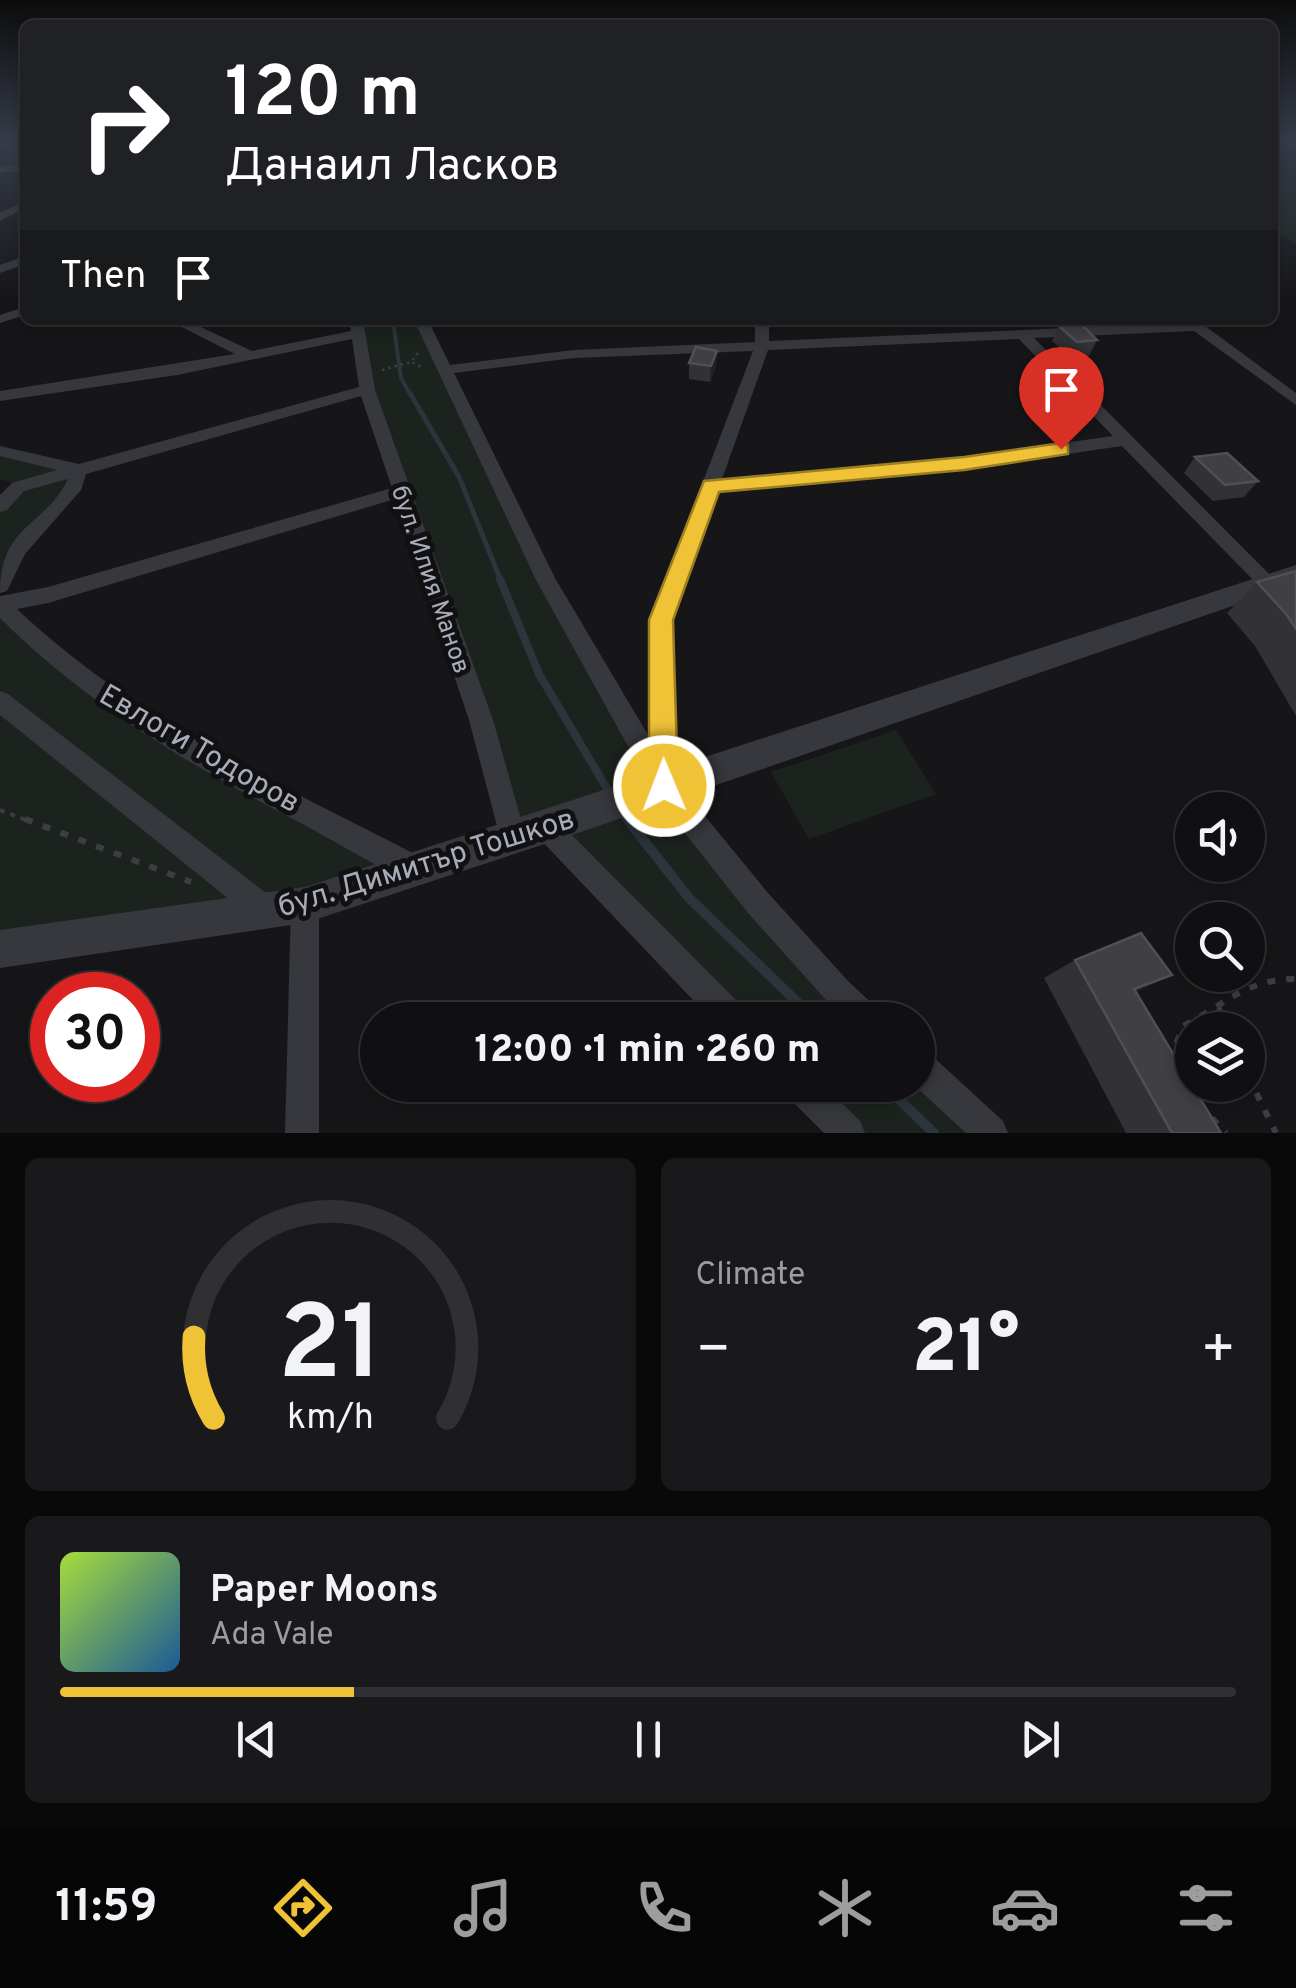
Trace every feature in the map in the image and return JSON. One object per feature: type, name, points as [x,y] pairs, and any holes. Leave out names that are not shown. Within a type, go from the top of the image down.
[{"type":"street","points":[[185,325],[250,356]]},
{"type":"street","points":[[423,325],[546,580],[658,789],[847,1002]]},
{"type":"street","points":[[658,789],[661,620],[762,346],[762,325]]},
{"type":"street","points":[[444,370],[556,355],[1024,335],[1164,325]]},
{"type":"street","points":[[1195,325],[1296,400]]},
{"type":"street","points":[[0,396],[250,356],[356,327]]},
{"type":"street","name":"бул. Илия Манов","points":[[356,327],[367,390],[481,720],[512,838]]},
{"type":"street","points":[[1024,335],[1268,584]]},
{"type":"street","points":[[0,506],[9,483],[75,469],[367,390]]},
{"type":"street","points":[[711,486],[964,463],[1126,440]]},
{"type":"street","points":[[0,451],[75,469]]},
{"type":"street","points":[[0,585],[17,550],[75,486],[75,469]]},
{"type":"street","points":[[0,604],[48,595],[401,491]]},
{"type":"street","name":"бул. Димитър Тошков","points":[[0,949],[304,904],[578,817],[1296,574]]},
{"type":"street","name":"Евлоги Тодоров","points":[[0,604],[19,626],[116,704],[416,870]]},
{"type":"street","points":[[0,701],[266,910]]},
{"type":"street","points":[[546,827],[716,1002]]},
{"type":"street","points":[[302,1133],[304,904]]},
{"type":"street","points":[[935,1082],[990,1133]]},
{"type":"street","points":[[817,1102],[848,1133]]},
{"type":"path","points":[[381,370],[412,362]]},
{"type":"path","points":[[0,810],[194,884]]},
{"type":"path","points":[[1210,1012],[1232,993],[1279,979],[1296,979]]},
{"type":"path","points":[[1218,1008],[1219,1012]]},
{"type":"path","points":[[1261,1102],[1276,1133]]},
{"type":"path","points":[[1209,1116],[1226,1133]]},
{"type":"shaded area","points":[[1278,195],[1296,195],[1296,244],[1278,234]]},
{"type":"shaded area","points":[[357,325],[423,325],[473,434],[664,786],[851,1002],[716,1002],[546,827],[513,837],[401,491]]},
{"type":"shaded area","points":[[0,451],[78,476],[5,569],[0,585],[0,506],[13,483],[0,479]]},
{"type":"shaded area","points":[[0,605],[66,665],[416,870],[0,949]]},
{"type":"shaded area","points":[[896,730],[936,794],[809,839],[771,772]]},
{"type":"shaded area","points":[[935,1082],[991,1133],[848,1133],[817,1102],[935,1102]]},
{"type":"building","points":[[1082,325],[1097,340],[1077,342],[1059,326]]},
{"type":"building","points":[[696,347],[717,351],[711,366],[689,363]]},
{"type":"building","points":[[1227,453],[1258,481],[1225,485],[1195,457]]},
{"type":"building","points":[[1296,571],[1296,629],[1257,582]]},
{"type":"building","points":[[1141,933],[1172,975],[1134,989],[1175,1057],[1175,1102],[1202,1102],[1221,1133],[1172,1133],[1075,960]]},
{"type":"waterway","points":[[394,325],[401,378],[411,396]]},
{"type":"waterway","points":[[410,393],[459,477],[501,581]]},
{"type":"waterway","points":[[500,579],[539,674],[609,792]]},
{"type":"waterway","points":[[621,812],[629,822]]},
{"type":"waterway","points":[[627,819],[689,898],[797,1002]]},
{"type":"waterway","points":[[902,1102],[934,1133]]},
{"type":"route","points":[[664,786],[661,620],[711,486],[964,463],[1061,449]]}]
